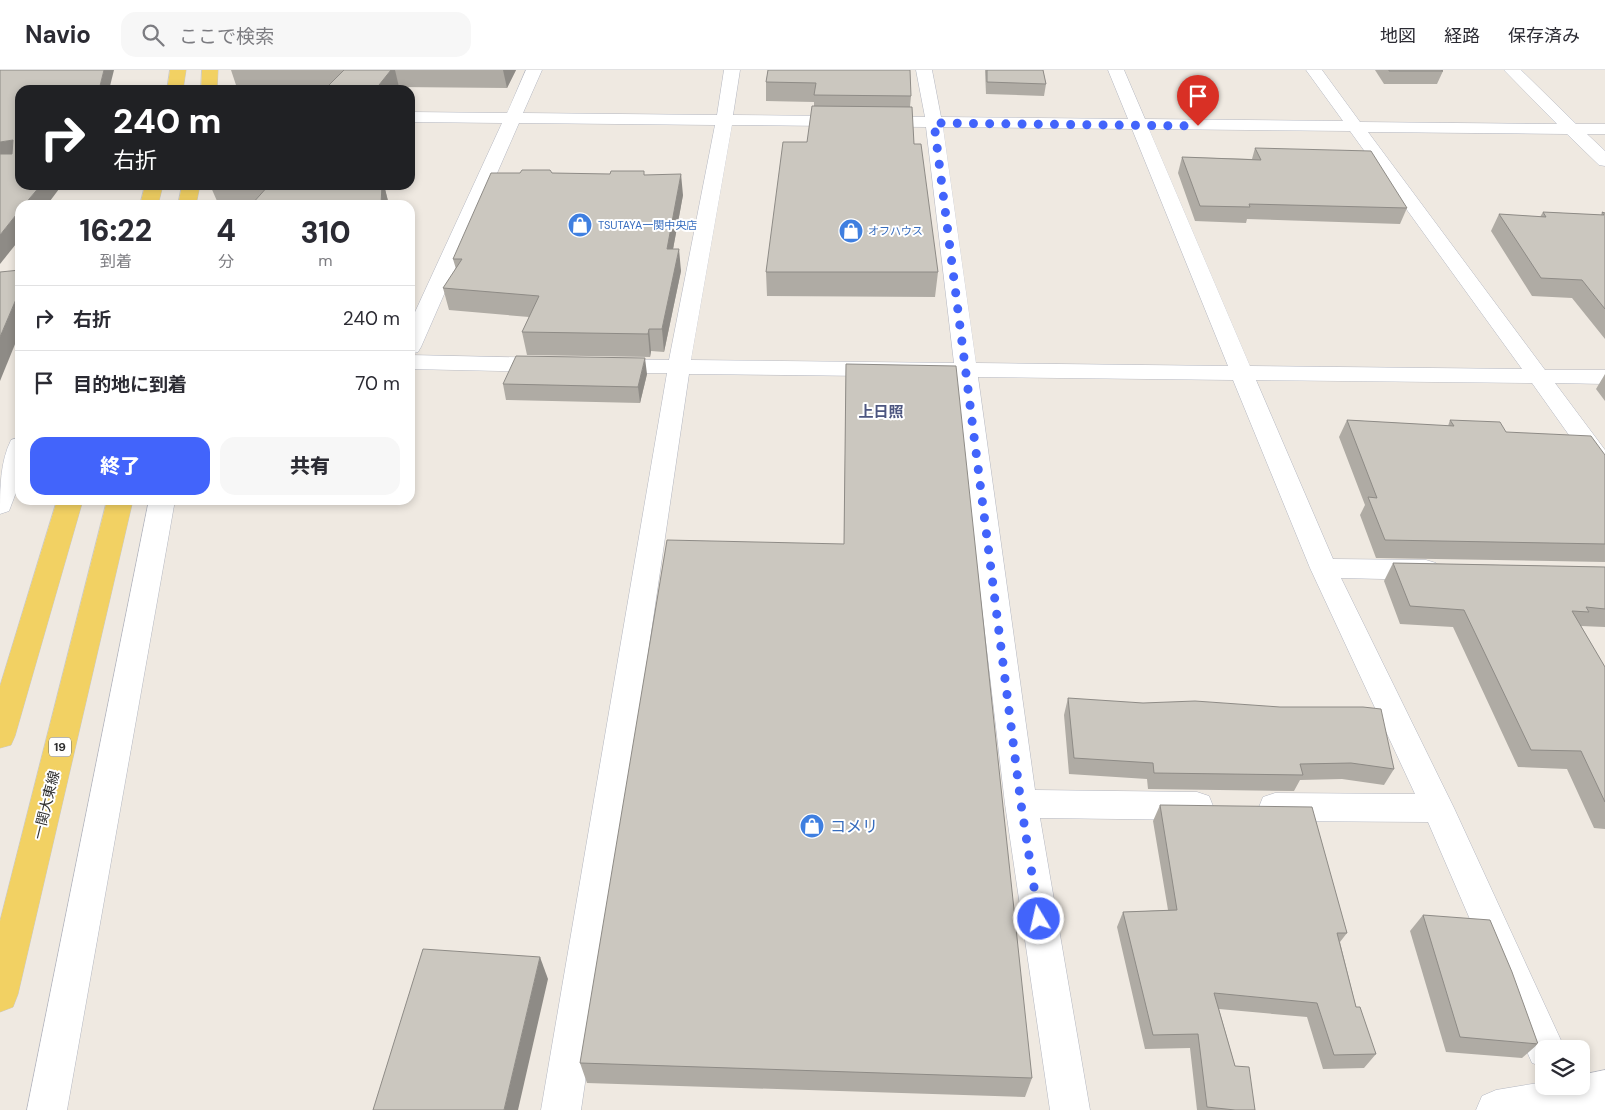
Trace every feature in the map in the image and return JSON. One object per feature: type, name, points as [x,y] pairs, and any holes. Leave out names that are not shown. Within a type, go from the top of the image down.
[{"type":"main road","points":[[176,85],[178,70]]},
{"type":"main road","points":[[209,85],[210,70]]},
{"type":"main road","points":[[0,736],[69,505]]},
{"type":"main road","name":"一関大東線","points":[[0,994],[119,505]]},
{"type":"street","points":[[415,336],[534,70]]},
{"type":"street","points":[[561,1110],[679,367],[732,70]]},
{"type":"street","points":[[924,70],[934,123],[1021,804],[1070,1110]]},
{"type":"street","points":[[1116,70],[1323,568],[1438,808],[1542,1040]]},
{"type":"street","points":[[1314,70],[1605,467]]},
{"type":"street","points":[[1512,70],[1605,161]]},
{"type":"street","points":[[415,117],[1355,128],[1605,129]]},
{"type":"street","points":[[415,362],[679,367],[1605,377]]},
{"type":"street","points":[[0,438],[15,436]]},
{"type":"street","points":[[0,505],[15,461]]},
{"type":"street","points":[[47,1110],[161,505]]},
{"type":"street","points":[[1323,568],[1450,570]]},
{"type":"street","points":[[1021,804],[1438,808]]},
{"type":"street","points":[[1590,1090],[1605,1090]]},
{"type":"street","points":[[1496,1110],[1550,1095]]},
{"type":"building","points":[[0,70],[104,70],[100,85],[15,85],[15,190],[37,190],[28,200],[15,200],[15,216],[0,235],[0,154],[12,154],[13,140],[0,142]]},
{"type":"building","points":[[344,70],[391,70],[379,85],[329,85]]},
{"type":"building","points":[[768,70],[910,70],[911,96],[814,95],[816,83],[766,82]]},
{"type":"building","points":[[987,70],[1043,70],[1046,84],[987,82]]},
{"type":"building","points":[[1441,70],[1443,71],[1389,71]]},
{"type":"building","name":"オフハウス","points":[[812,106],[912,107],[914,144],[921,144],[938,272],[766,272],[783,142],[807,142]]},
{"type":"building","points":[[1255,148],[1371,151],[1407,208],[1249,204],[1250,207],[1200,206],[1182,157],[1261,160]]},
{"type":"building","points":[[522,170],[550,170],[552,173],[610,174],[611,171],[644,171],[644,175],[681,174],[667,249],[679,249],[662,329],[649,329],[648,334],[522,332],[539,296],[443,288],[462,259],[453,259],[491,173],[520,173]]},
{"type":"building","points":[[265,190],[382,190],[381,200],[256,200]]},
{"type":"building","points":[[1543,212],[1604,215],[1602,212],[1605,213],[1605,309],[1582,280],[1541,278],[1499,214],[1546,217]]},
{"type":"building","points":[[15,270],[15,302],[0,337],[0,272]]},
{"type":"building","points":[[516,356],[645,358],[638,387],[503,384]]},
{"type":"building","name":"コメリ","points":[[846,364],[956,366],[1032,1078],[580,1063],[667,540],[844,544]]},
{"type":"building","points":[[1347,420],[1454,426],[1450,420],[1500,422],[1506,432],[1591,436],[1605,455],[1605,544],[1385,540],[1368,497],[1377,498]]},
{"type":"building","points":[[1393,563],[1605,567],[1605,609],[1586,607],[1589,612],[1572,611],[1605,667],[1605,802],[1581,751],[1531,750],[1464,610],[1410,606]]},
{"type":"building","points":[[1068,698],[1143,703],[1195,701],[1280,707],[1363,707],[1381,709],[1394,769],[1351,763],[1300,764],[1303,775],[1154,773],[1153,763],[1074,758]]},
{"type":"building","points":[[1160,805],[1312,807],[1347,933],[1337,933],[1356,1007],[1360,1007],[1376,1054],[1334,1055],[1317,1003],[1214,993],[1235,1066],[1249,1067],[1255,1110],[1207,1107],[1198,1034],[1153,1035],[1123,912],[1177,910]]},
{"type":"building","points":[[1423,915],[1490,920],[1512,972],[1537,1040],[1535,1044],[1460,1037]]},
{"type":"building","points":[[423,949],[540,957],[504,1110],[373,1110]]},
{"type":"place","name":"TSUTAYA一関中央店","points":[[580,225]]},
{"type":"place","name":"オフハウス","points":[[851,231]]},
{"type":"place","name":"コメリ","points":[[812,826]]},
{"type":"district","name":"上日照","points":[[881,412]]},
{"type":"route","points":[[1039,919],[1021,804],[934,123],[1198,126]]}]
